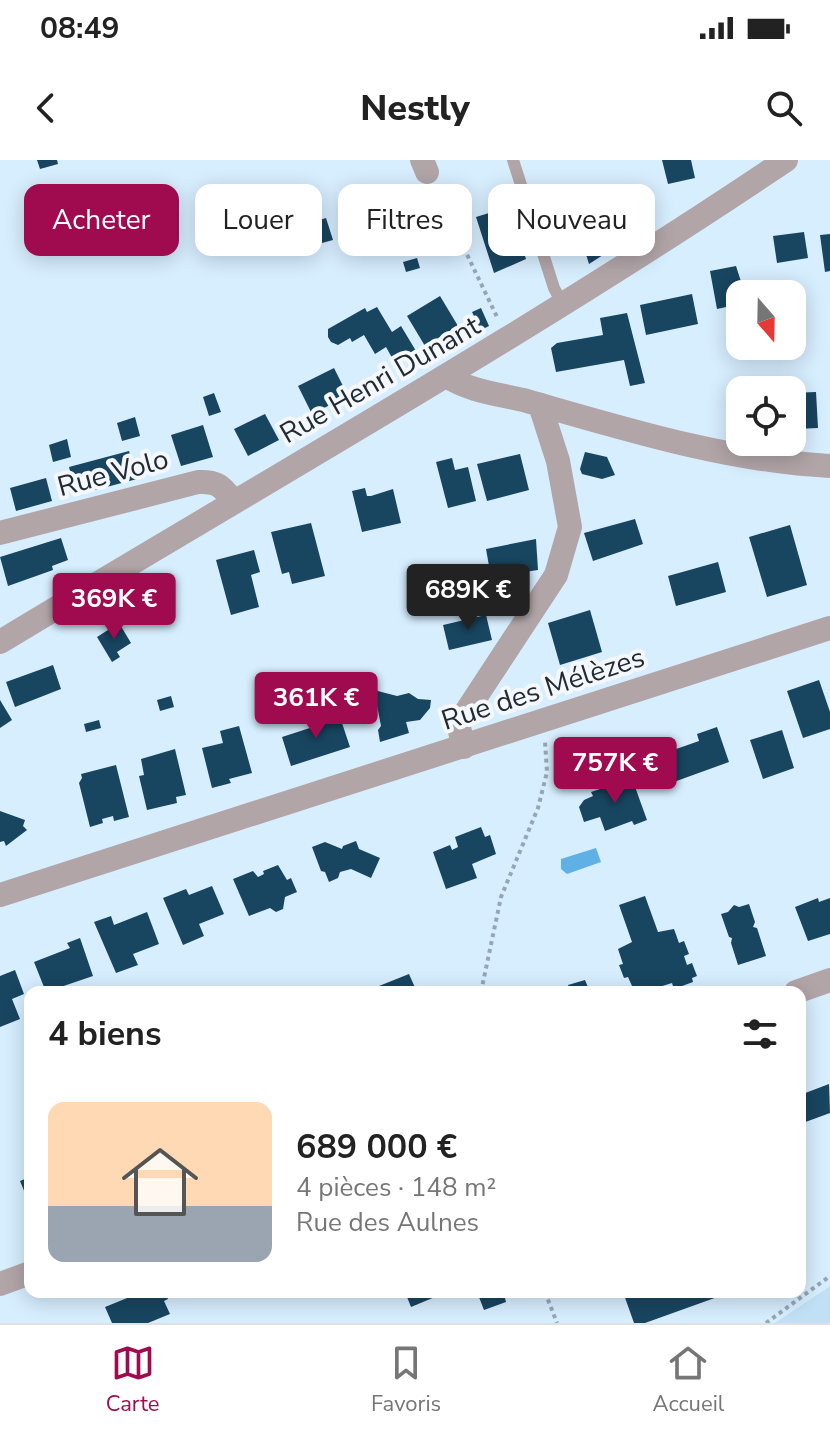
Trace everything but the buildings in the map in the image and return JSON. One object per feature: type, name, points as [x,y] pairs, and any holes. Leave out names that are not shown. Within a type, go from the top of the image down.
[{"type":"street","name":"Rue Henri Dunant","points":[[0,642],[473,361],[786,160]]},
{"type":"street","points":[[473,361],[484,377],[506,396]]},
{"type":"street","points":[[446,376],[464,388],[698,446],[802,465],[830,466]]},
{"type":"street","points":[[464,747],[458,724],[556,575],[565,552],[570,527],[558,461],[540,405]]},
{"type":"street","name":"Rue Volo","points":[[0,533],[198,482],[214,481],[233,501]]},
{"type":"street","name":"Rue des Mélèzes","points":[[0,895],[830,628]]},
{"type":"street","points":[[806,988],[830,980]]},
{"type":"street","points":[[1,1289],[24,1276]]},
{"type":"lane","points":[[513,160],[554,288],[563,305]]},
{"type":"path","points":[[424,166],[508,339]]},
{"type":"path","points":[[482,986],[501,897],[538,808],[547,772],[544,720]]},
{"type":"path","points":[[806,1294],[830,1276]]},
{"type":"path","points":[[547,1298],[557,1323]]},
{"type":"path","points":[[766,1323],[800,1298]]},
{"type":"shaded area","points":[[830,1286],[830,1323],[775,1323]]},
{"type":"water","points":[[596,848],[601,862],[567,874],[561,869],[561,859]]}]
